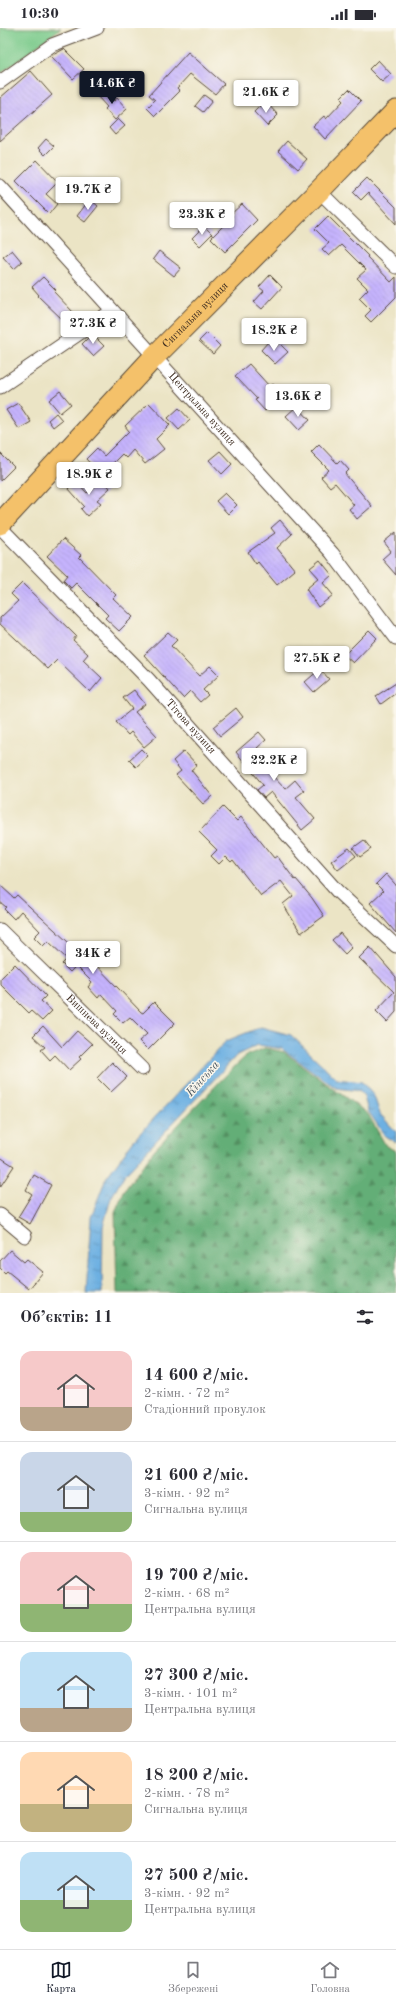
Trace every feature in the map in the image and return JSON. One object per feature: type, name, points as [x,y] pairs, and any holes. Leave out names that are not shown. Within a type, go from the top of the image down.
[{"type":"main road","name":"Сигнальна вулиця","points":[[0,526],[154,357],[319,191],[396,111]]},
{"type":"street","points":[[0,82],[52,45],[97,28]]},
{"type":"street","name":"Центральна вулиця","points":[[0,186],[332,552],[396,638]]},
{"type":"street","points":[[319,191],[396,267]]},
{"type":"street","points":[[0,387],[112,311]]},
{"type":"street","name":"Тітова вулиця","points":[[0,526],[149,680],[336,891],[396,946]]},
{"type":"street","name":"Вишнева вулиця","points":[[0,930],[142,1069]]},
{"type":"street","points":[[0,1216],[25,1236]]},
{"type":"green space","points":[[0,28],[61,28],[0,74]]},
{"type":"green space","points":[[265,1048],[284,1052],[368,1114],[386,1146],[396,1151],[396,1293],[117,1293],[115,1212],[124,1191],[154,1150],[229,1072],[247,1055]]},
{"type":"water","name":"Кінська","points":[[261,1027],[291,1035],[337,1079],[362,1082],[374,1096],[380,1114],[396,1132],[396,1143],[385,1136],[368,1111],[364,1097],[359,1091],[336,1088],[282,1049],[258,1045],[237,1055],[125,1174],[111,1198],[103,1227],[102,1293],[86,1293],[91,1217],[106,1178],[133,1141],[226,1041]]},
{"type":"building","points":[[64,49],[84,69],[73,79],[51,56]]},
{"type":"building","points":[[188,52],[224,84],[215,94],[190,74],[177,88],[180,91],[155,116],[147,108],[155,100],[149,95]]},
{"type":"building","points":[[378,60],[391,74],[382,82],[369,69]]},
{"type":"building","points":[[31,71],[52,95],[0,141],[0,98]]},
{"type":"building","points":[[349,89],[361,101],[325,139],[313,126],[324,116],[326,119],[343,101],[340,98]]},
{"type":"building","points":[[103,90],[114,101],[117,98],[127,109],[115,120],[105,109],[107,107],[97,96]]},
{"type":"building","points":[[204,95],[212,101],[203,112],[195,106]]},
{"type":"building","points":[[265,101],[278,115],[267,126],[254,112]]},
{"type":"building","points":[[118,119],[125,126],[115,135],[109,128]]},
{"type":"building","points":[[46,139],[54,146],[45,155],[38,148]]},
{"type":"building","points":[[287,141],[307,159],[298,169],[278,151]]},
{"type":"building","points":[[37,160],[58,182],[46,194],[57,204],[49,214],[16,181]]},
{"type":"building","points":[[367,178],[396,207],[396,224],[368,193],[361,200],[353,192]]},
{"type":"building","points":[[93,186],[100,193],[94,200],[86,193]]},
{"type":"building","points":[[90,199],[98,206],[85,222],[77,216]]},
{"type":"building","points":[[242,204],[257,220],[225,252],[211,238],[233,216],[231,214]]},
{"type":"building","points":[[328,216],[368,256],[367,257],[391,282],[396,277],[396,297],[371,322],[365,316],[371,310],[359,298],[368,289],[357,278],[366,270],[341,245],[329,256],[322,249],[329,243],[315,229]]},
{"type":"building","points":[[204,226],[212,234],[200,246],[192,238]]},
{"type":"building","points":[[12,250],[22,262],[14,269],[3,257]]},
{"type":"building","points":[[159,251],[181,268],[174,276],[153,259]]},
{"type":"building","points":[[270,275],[282,287],[262,309],[254,302],[264,291],[259,287]]},
{"type":"building","points":[[43,277],[56,290],[54,292],[73,312],[64,321],[38,296],[39,295],[32,287]]},
{"type":"building","points":[[207,333],[220,346],[213,354],[199,341]]},
{"type":"building","points":[[92,334],[104,346],[93,356],[82,344]]},
{"type":"building","points":[[268,342],[274,347],[278,342],[288,352],[275,364],[261,350]]},
{"type":"building","points":[[249,364],[270,387],[273,384],[283,395],[265,411],[255,400],[257,399],[235,376]]},
{"type":"building","points":[[60,391],[71,404],[60,413],[49,400]]},
{"type":"building","points":[[18,403],[31,422],[19,429],[6,410]]},
{"type":"building","points":[[149,403],[170,425],[156,439],[164,449],[145,464],[133,450],[126,458],[122,454],[101,475],[86,459],[97,448],[104,456],[129,431],[125,426]]},
{"type":"building","points":[[297,406],[310,420],[299,430],[286,416]]},
{"type":"building","points":[[179,408],[190,420],[179,430],[168,418]]},
{"type":"building","points":[[56,413],[62,420],[53,427],[48,420]]},
{"type":"building","points":[[319,444],[337,463],[340,460],[349,470],[345,474],[372,506],[357,519],[349,509],[354,505],[335,483],[330,487],[321,477],[329,470],[311,452]]},
{"type":"building","points":[[220,451],[232,464],[222,474],[209,460]]},
{"type":"building","points":[[0,453],[14,467],[0,481]]},
{"type":"building","points":[[102,479],[110,488],[97,500],[101,503],[87,516],[81,509],[84,506],[68,488],[76,481],[87,493]]},
{"type":"building","points":[[225,493],[237,505],[228,514],[216,501]]},
{"type":"building","points":[[280,520],[292,534],[277,548],[295,570],[277,585],[258,562],[256,564],[248,552],[275,533],[271,528]]},
{"type":"building","points":[[396,532],[396,575],[382,559],[391,551],[384,542]]},
{"type":"building","points":[[63,539],[81,555],[79,557],[116,595],[113,598],[133,617],[119,631],[105,618],[108,615],[76,583],[71,588],[63,580],[67,575],[47,556]]},
{"type":"building","points":[[320,560],[332,575],[323,583],[333,595],[318,607],[306,589],[319,578],[310,568]]},
{"type":"building","points":[[22,583],[76,636],[73,640],[88,654],[83,660],[102,678],[90,692],[57,660],[48,669],[0,624],[0,618],[18,601],[11,594]]},
{"type":"building","points":[[369,630],[377,638],[353,663],[344,655]]},
{"type":"building","points":[[168,632],[177,640],[171,646],[199,676],[210,666],[219,675],[203,690],[208,695],[200,702],[190,691],[183,698],[144,655]]},
{"type":"building","points":[[320,669],[329,679],[314,692],[305,682]]},
{"type":"building","points":[[396,683],[396,693],[381,704],[376,696]]},
{"type":"building","points":[[134,690],[145,704],[135,712],[157,736],[144,747],[131,732],[128,735],[116,722],[132,709],[123,698]]},
{"type":"building","points":[[236,708],[243,717],[220,736],[213,727]]},
{"type":"building","points":[[259,732],[266,740],[257,748],[275,768],[270,773],[285,789],[295,780],[304,791],[296,797],[315,819],[302,830],[271,792],[264,798],[257,790],[263,785],[236,752]]},
{"type":"building","points":[[141,749],[148,756],[136,767],[129,760]]},
{"type":"building","points":[[184,751],[197,765],[191,770],[212,796],[203,804],[176,775],[181,771],[173,761]]},
{"type":"building","points":[[223,807],[237,821],[241,817],[274,858],[277,856],[295,880],[296,879],[312,898],[324,916],[301,933],[283,904],[293,896],[281,881],[261,896],[233,860],[231,862],[226,857],[219,864],[211,856],[217,850],[199,832]]},
{"type":"building","points":[[364,840],[371,849],[360,857],[353,848]]},
{"type":"building","points":[[349,848],[356,856],[338,870],[331,861]]},
{"type":"building","points":[[386,874],[396,885],[396,933],[370,903],[383,891],[376,884]]},
{"type":"building","points":[[0,885],[14,898],[17,895],[93,965],[94,963],[141,1012],[143,1013],[154,1002],[175,1023],[148,1050],[139,1041],[147,1034],[130,1017],[123,1023],[114,1014],[117,1011],[101,994],[98,998],[88,987],[92,982],[76,966],[70,972],[62,964],[67,959],[48,941],[43,946],[34,937],[40,931],[21,911],[14,919],[4,909],[6,907],[0,902]]},
{"type":"building","points":[[340,933],[352,947],[345,954],[332,940]]},
{"type":"building","points":[[370,947],[396,977],[396,1012],[387,1022],[376,1011],[394,992],[359,958]]},
{"type":"building","points":[[15,964],[46,996],[41,1001],[52,1011],[42,1021],[31,1011],[29,1013],[0,984],[0,979]]},
{"type":"building","points":[[43,1026],[62,1047],[77,1031],[92,1044],[79,1057],[81,1059],[69,1070],[55,1055],[50,1060],[41,1050],[45,1047],[33,1036]]},
{"type":"building","points":[[112,1062],[127,1077],[111,1092],[97,1078]]},
{"type":"building","points":[[0,1157],[14,1166],[0,1187]]},
{"type":"building","points":[[34,1175],[51,1185],[30,1224],[18,1217],[32,1194],[26,1190]]},
{"type":"building","points":[[10,1250],[24,1262],[27,1259],[43,1272],[29,1289],[7,1271],[5,1273],[0,1268],[0,1261]]}]
